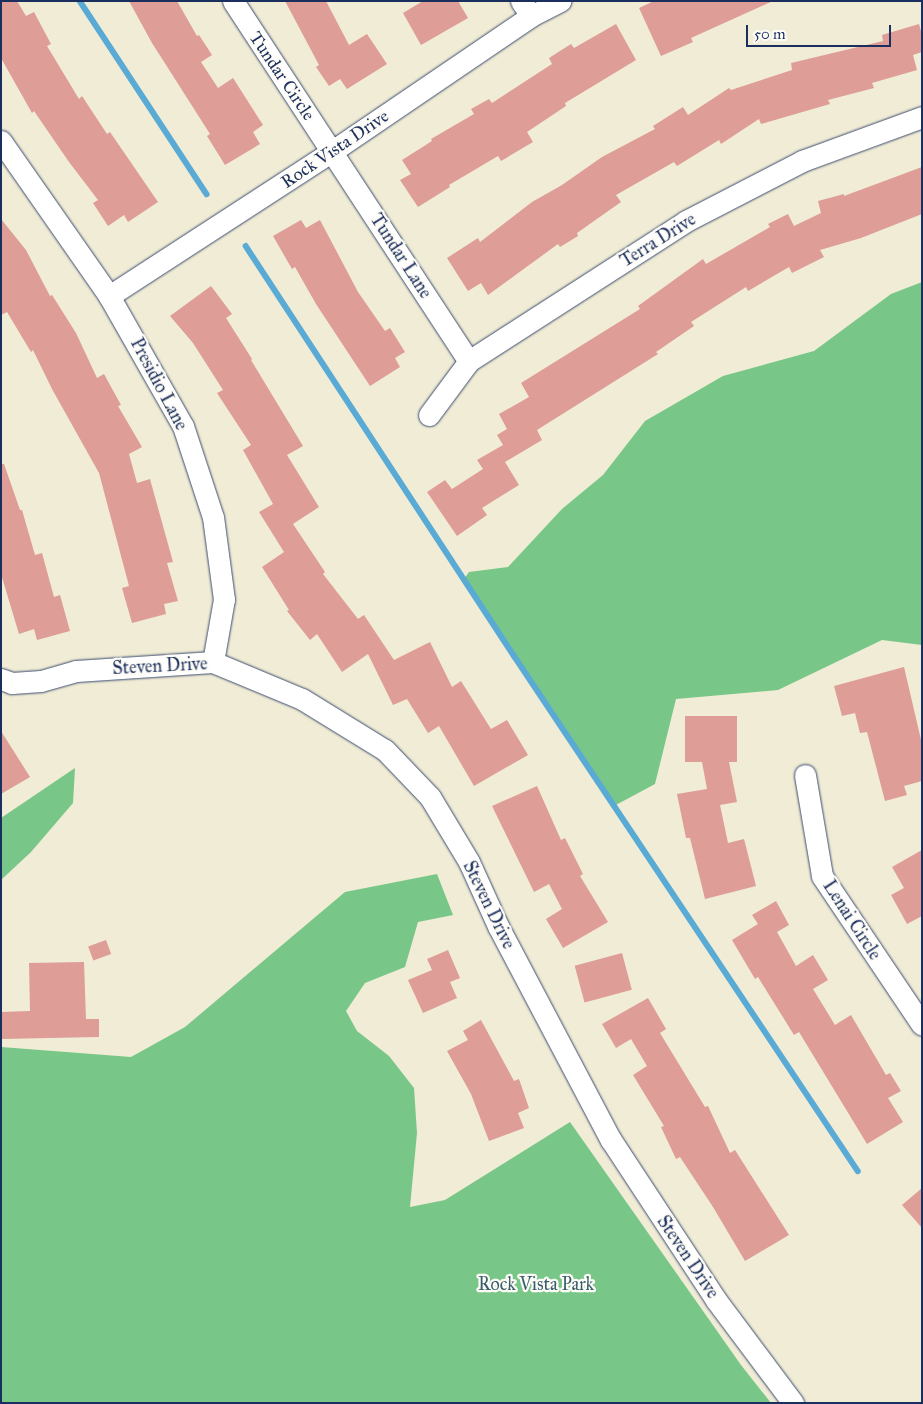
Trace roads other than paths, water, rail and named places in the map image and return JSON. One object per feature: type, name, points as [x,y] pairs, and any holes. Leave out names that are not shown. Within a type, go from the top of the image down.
[{"type":"street","name":"Tundar Circle","points":[[233,1],[331,152]]},
{"type":"street","name":"Rock Vista Drive","points":[[110,296],[331,152],[526,9],[560,1]]},
{"type":"street","name":"Terra Drive","points":[[429,415],[470,361],[686,221],[802,160],[922,117]]},
{"type":"street","name":"Presidio Lane","points":[[1,141],[110,296],[183,426],[213,517],[224,599],[213,662]]},
{"type":"street","name":"Tundar Lane","points":[[331,152],[470,361]]},
{"type":"street","name":"Steven Drive","points":[[7,681],[41,681],[76,671],[213,662],[302,699],[385,750],[430,797],[469,862],[499,928],[611,1140],[716,1300],[793,1403]]},
{"type":"street","name":"Lenai Circle","points":[[805,775],[822,876],[922,1024]]},
{"type":"waterway","points":[[80,1],[207,194]]},
{"type":"waterway","points":[[246,246],[515,657],[858,1171]]},
{"type":"park label","name":"Rock Vista Park","points":[[536,1284]]}]
